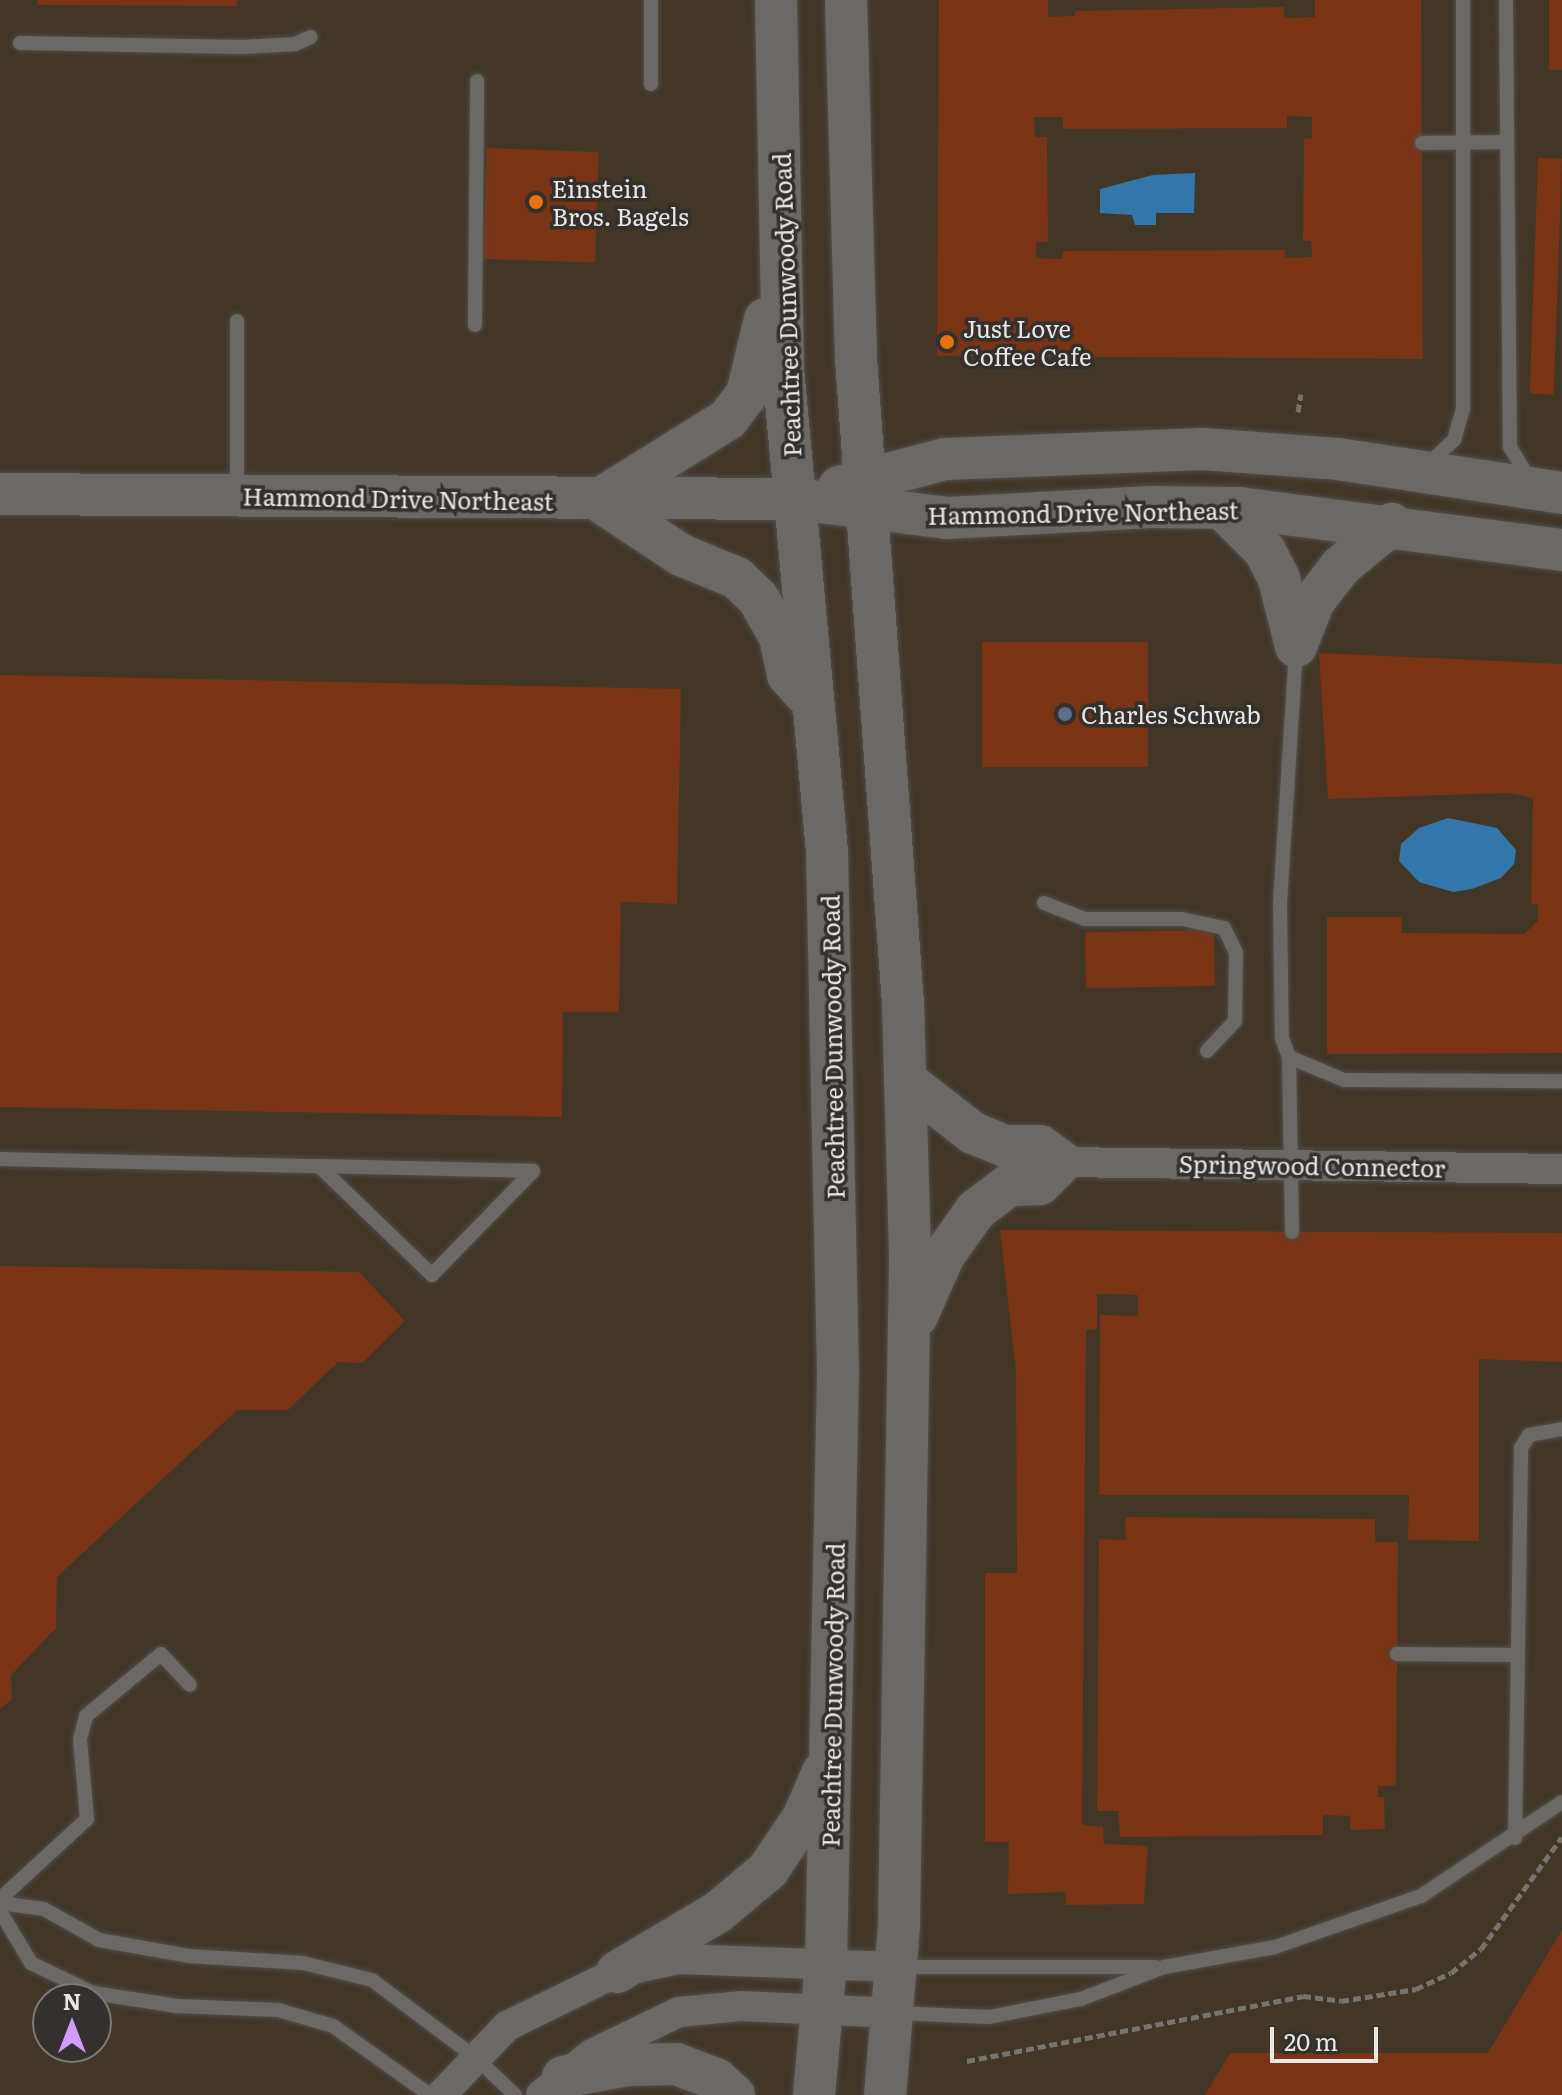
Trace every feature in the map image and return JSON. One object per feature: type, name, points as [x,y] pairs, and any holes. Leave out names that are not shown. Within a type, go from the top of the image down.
[{"type":"main road","name":"Peachtree Dunwoody Road","points":[[776,0],[783,368],[827,852],[838,1356],[826,1963],[814,2095]]},
{"type":"main road","points":[[846,0],[866,494],[905,1080],[909,1331],[897,1967],[885,2095]]},
{"type":"main road","points":[[781,236],[747,394],[728,419],[598,500],[681,555],[737,578],[758,598],[780,637],[788,675],[816,706]]},
{"type":"main road","name":"Hammond Drive Northeast","points":[[0,494],[795,499],[866,494],[945,459],[1136,449],[1265,451],[1420,470],[1549,491]]},
{"type":"main road","name":"Hammond Drive Northeast","points":[[866,494],[947,518],[1222,508],[1392,524],[1562,550]]},
{"type":"main road","points":[[1222,508],[1265,551],[1279,579],[1296,646]]},
{"type":"main road","points":[[1296,646],[1314,601],[1341,566],[1392,524]]},
{"type":"main road","points":[[905,1080],[973,1133],[1005,1146],[1040,1146],[1062,1162],[1040,1184],[1009,1185],[976,1210],[944,1255],[909,1331]]},
{"type":"main road","points":[[617,1972],[718,1912],[768,1870],[803,1818],[830,1757]]},
{"type":"main road","points":[[552,2086],[627,2065],[676,2064],[716,2079],[734,2095]]},
{"type":"street","name":"Springwood Connector","points":[[1062,1162],[1562,1169]]},
{"type":"street","points":[[441,2095],[507,2026],[617,1972],[679,1959],[897,1967]]},
{"type":"street","points":[[552,2086],[603,2048],[679,2012],[741,2006],[894,2013]]},
{"type":"lane","points":[[651,0],[651,84]]},
{"type":"lane","points":[[1420,470],[1454,440],[1463,409],[1463,0]]},
{"type":"lane","points":[[1506,0],[1510,447],[1549,491]]},
{"type":"lane","points":[[20,43],[243,47],[295,44],[311,37]]},
{"type":"lane","points":[[475,325],[477,81]]},
{"type":"lane","points":[[1422,143],[1507,142]]},
{"type":"lane","points":[[237,321],[237,496]]},
{"type":"lane","points":[[1292,1232],[1289,1057],[1282,1038],[1280,902],[1296,646]]},
{"type":"lane","points":[[1044,903],[1085,919],[1182,919],[1224,928],[1236,953],[1235,1021],[1207,1051]]},
{"type":"lane","points":[[1289,1057],[1344,1080],[1562,1081]]},
{"type":"lane","points":[[0,1159],[319,1166],[533,1171],[432,1275],[319,1166]]},
{"type":"lane","points":[[1515,1838],[1521,1448],[1529,1435],[1562,1429]]},
{"type":"lane","points":[[0,1901],[87,1819],[80,1739],[86,1716],[161,1654],[190,1685]]},
{"type":"lane","points":[[1397,1654],[1516,1655]]},
{"type":"lane","points":[[897,1967],[1164,1967],[1275,1947],[1421,1896],[1515,1838],[1562,1802]]},
{"type":"lane","points":[[0,1901],[44,1909],[99,1940],[189,1956],[303,1963],[372,1980],[475,2057],[515,2095]]},
{"type":"lane","points":[[0,1911],[31,1963],[93,1993],[177,2006],[278,2010],[333,2026],[430,2095]]},
{"type":"lane","points":[[894,2013],[989,2017],[1081,1999],[1164,1967]]},
{"type":"path","points":[[1298,412],[1301,394]]},
{"type":"path","points":[[967,2061],[1303,1996],[1341,2001],[1416,1989],[1451,1973],[1481,1949],[1562,1837]]},
{"type":"shaded area","points":[[0,0],[1562,0],[1562,2095],[0,2095]]},
{"type":"water","points":[[1195,173],[1194,213],[1156,213],[1156,225],[1135,225],[1132,215],[1100,213],[1100,189],[1153,175]]},
{"type":"water","points":[[1448,818],[1497,828],[1516,850],[1514,864],[1501,878],[1472,889],[1453,892],[1419,882],[1399,861],[1401,844],[1419,828]]},
{"type":"building","points":[[37,0],[237,0],[237,6],[37,5]]},
{"type":"building","points":[[939,0],[1048,0],[1048,17],[1075,16],[1075,11],[1284,7],[1284,18],[1315,17],[1315,0],[1421,0],[1423,359],[937,356]],"holes":[[[1287,116],[1312,117],[1312,139],[1304,138],[1303,241],[1311,241],[1312,257],[1285,258],[1285,250],[1063,251],[1062,259],[1036,258],[1036,242],[1048,242],[1047,137],[1035,137],[1034,117],[1063,117],[1063,129],[1287,128]]]},
{"type":"building","points":[[1549,0],[1562,0],[1562,70],[1549,70]]},
{"type":"building","points":[[487,148],[599,152],[595,263],[483,259]]},
{"type":"building","points":[[1538,158],[1562,159],[1554,395],[1530,394]]},
{"type":"building","points":[[982,642],[1148,642],[1148,767],[982,767]]},
{"type":"building","points":[[1319,653],[1562,664],[1562,1053],[1327,1054],[1327,917],[1402,917],[1402,933],[1524,934],[1538,921],[1538,905],[1531,904],[1533,798],[1508,793],[1328,799]]},
{"type":"building","points":[[0,675],[681,689],[677,904],[621,902],[619,1012],[563,1012],[562,1117],[0,1107]]},
{"type":"building","points":[[1214,930],[1215,986],[1086,988],[1085,932]]},
{"type":"building","points":[[1000,1230],[1562,1233],[1562,1362],[1479,1359],[1479,1541],[1408,1540],[1409,1495],[1099,1495],[1100,1315],[1138,1316],[1138,1295],[1097,1294],[1097,1329],[1086,1330],[1082,1825],[1103,1827],[1104,1844],[1148,1846],[1144,1904],[1066,1905],[1065,1892],[1008,1894],[1009,1842],[985,1842],[985,1573],[1017,1573],[1016,1372]]},
{"type":"building","points":[[0,1266],[359,1272],[405,1321],[362,1363],[338,1362],[288,1410],[237,1410],[57,1577],[56,1628],[11,1675],[12,1699],[0,1709]]},
{"type":"building","points":[[1125,1517],[1375,1519],[1375,1542],[1398,1542],[1396,1786],[1378,1786],[1378,1797],[1384,1797],[1385,1829],[1350,1830],[1350,1816],[1323,1815],[1323,1835],[1120,1837],[1118,1811],[1097,1811],[1099,1539],[1126,1540]]},
{"type":"building","points":[[1562,1930],[1562,2095],[1205,2095],[1230,2053],[1488,2053]]},
{"type":"place","name":"Einstein Bros. Bagels","points":[[536,202]]},
{"type":"place","name":"Just Love Coffee Cafe","points":[[947,342]]},
{"type":"place","name":"Charles Schwab","points":[[1065,714]]}]
